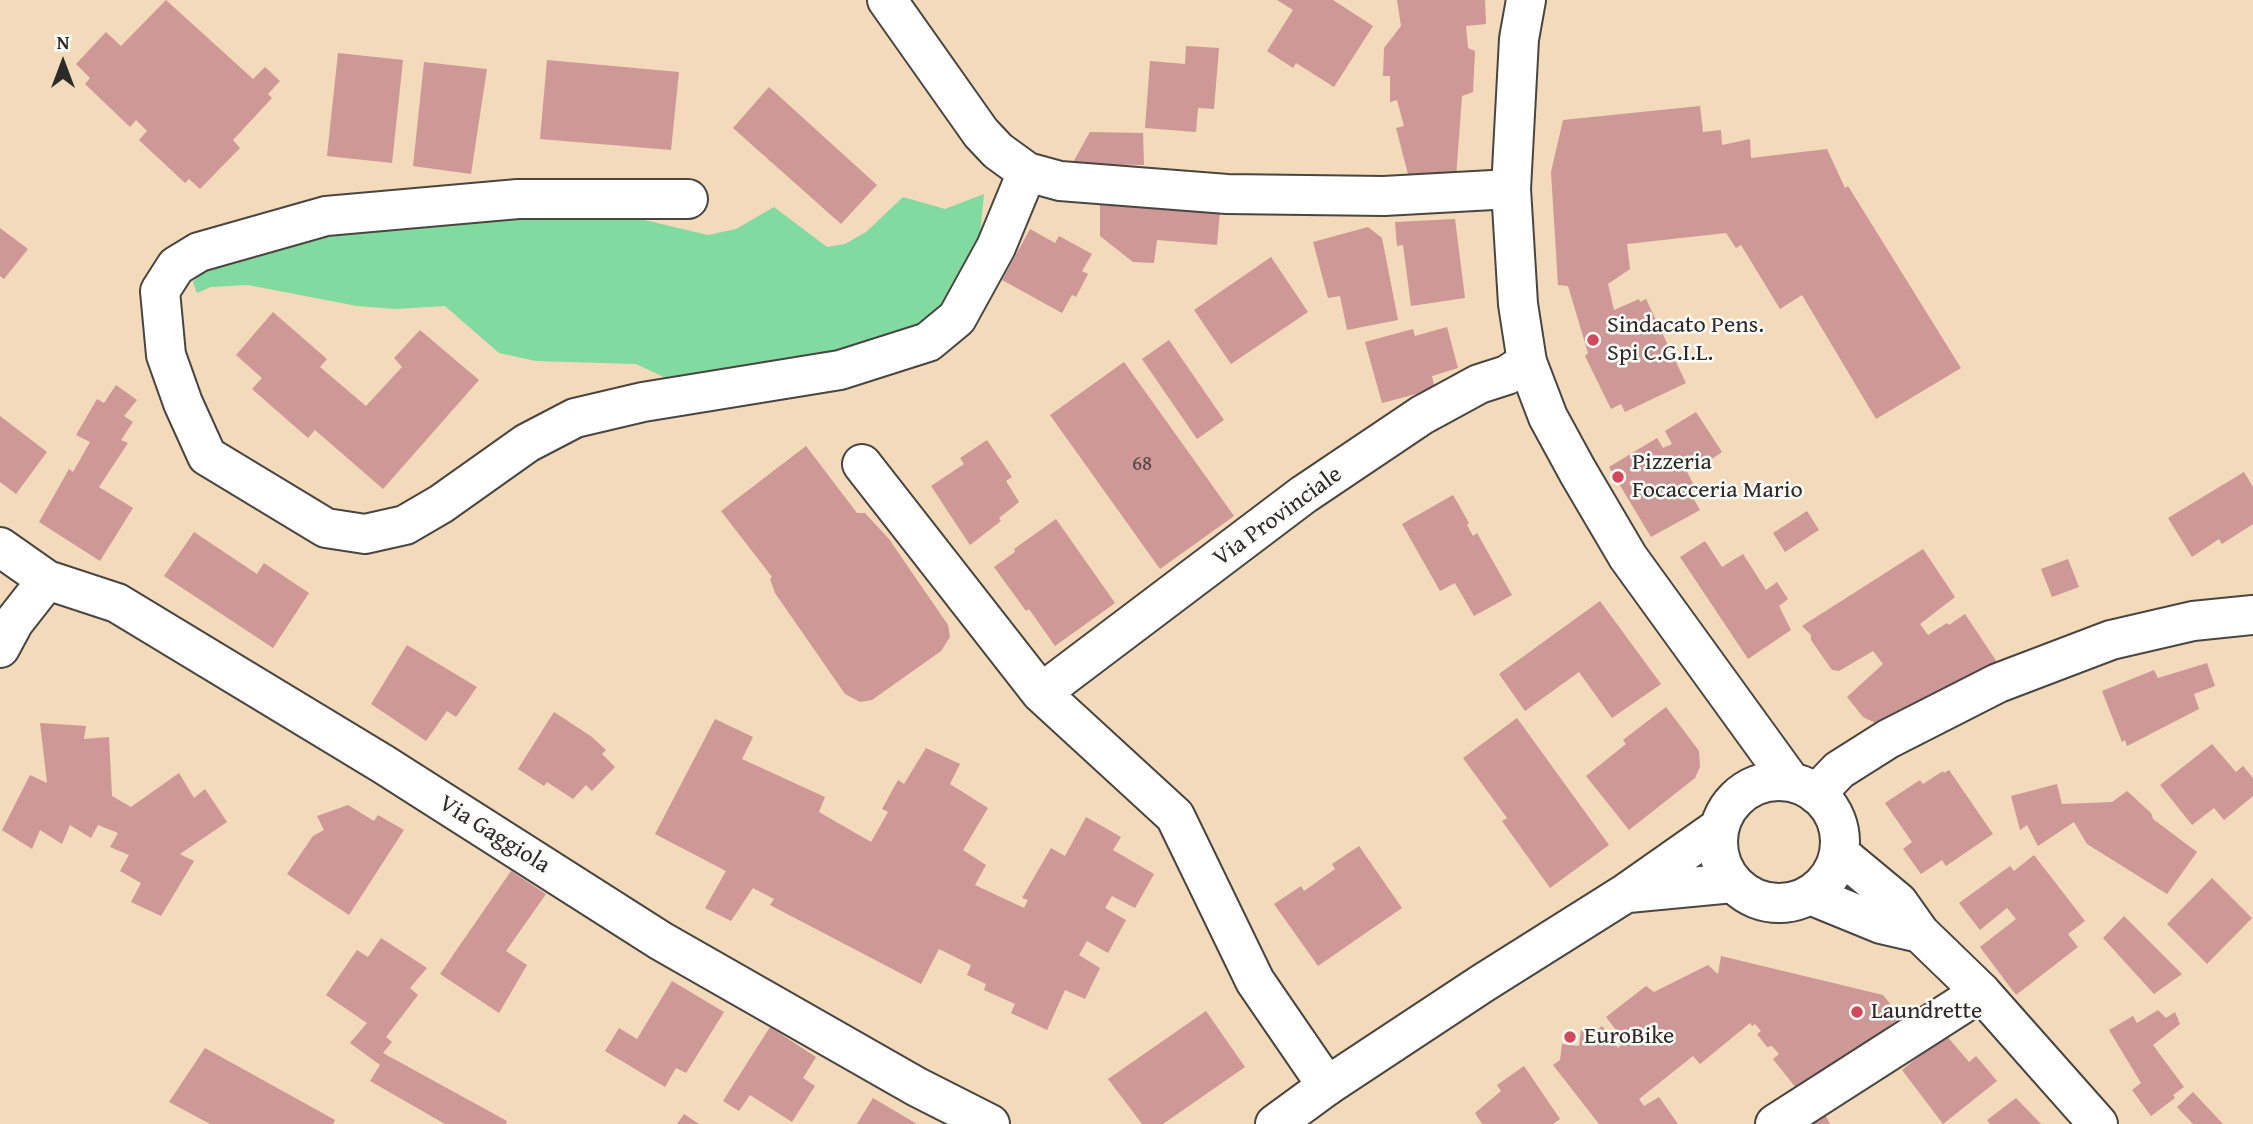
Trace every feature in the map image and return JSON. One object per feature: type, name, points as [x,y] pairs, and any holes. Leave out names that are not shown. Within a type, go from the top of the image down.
[{"type":"street","points":[[887,0],[981,133],[998,151],[1027,172],[1060,181],[1100,186],[1227,194],[1384,196],[1511,189]]},
{"type":"street","points":[[1526,0],[1518,39],[1511,189],[1518,304],[1527,362],[1548,417],[1577,472],[1628,556],[1727,695],[1803,788],[1828,805],[1840,836],[1836,866],[1829,877],[1810,895],[1790,902],[1769,902],[1750,896],[1733,883],[1725,871],[1718,842],[1725,813],[1744,792],[1766,782],[1803,788],[1839,770],[1888,739],[1998,683],[2111,640],[2193,621],[2253,615]]},
{"type":"street","points":[[688,199],[517,199],[326,216],[199,252],[176,266],[160,291],[166,355],[183,403],[207,456],[326,528],[365,534],[405,525],[441,504],[527,443],[575,418],[643,402],[840,370],[928,342],[957,318],[996,247],[1027,172]]},
{"type":"street","name":"Via Provinciale","points":[[1041,693],[1303,495],[1422,415],[1479,384],[1507,375],[1527,362]]},
{"type":"street","points":[[862,464],[1041,693],[1175,816],[1255,981],[1327,1086]]},
{"type":"street","name":"Via Gaggiola","points":[[0,547],[47,580],[117,603],[383,764],[661,941],[917,1087],[990,1124]]},
{"type":"street","points":[[0,648],[14,622],[47,580]]},
{"type":"street","points":[[1727,695],[1744,792]]},
{"type":"street","points":[[1275,1124],[1327,1086],[1626,893],[1720,827]]},
{"type":"street","points":[[1839,853],[1898,902],[1920,933],[1981,992],[2098,1124]]},
{"type":"street","points":[[1626,893],[1733,883]]},
{"type":"street","points":[[1810,895],[1881,924],[1920,933]]},
{"type":"street","points":[[1775,1124],[1981,992]]},
{"type":"green space","points":[[984,194],[980,234],[946,298],[926,321],[899,337],[865,349],[668,379],[636,364],[536,361],[499,353],[445,306],[395,309],[357,306],[248,285],[211,287],[197,293],[193,282],[205,269],[304,240],[376,228],[526,214],[636,218],[708,235],[736,229],[774,207],[827,247],[845,244],[866,232],[903,197],[945,209]]},
{"type":"building","points":[[166,0],[253,79],[265,67],[280,81],[268,94],[272,98],[233,140],[240,148],[200,189],[189,179],[185,183],[139,140],[147,131],[136,120],[130,127],[85,84],[90,78],[76,64],[106,32],[121,46]]},
{"type":"building","points":[[1277,0],[1333,0],[1373,26],[1334,87],[1296,63],[1293,68],[1267,51],[1293,10]]},
{"type":"building","points":[[1397,0],[1485,0],[1486,24],[1466,26],[1468,48],[1475,51],[1473,92],[1462,96],[1456,178],[1409,178],[1396,128],[1404,126],[1397,100],[1390,102],[1390,76],[1383,76],[1384,48],[1401,26]]},
{"type":"building","points":[[1186,46],[1219,48],[1214,109],[1198,108],[1196,132],[1145,128],[1150,61],[1185,64]]},
{"type":"building","points":[[338,53],[403,60],[392,163],[327,156]]},
{"type":"building","points":[[547,60],[679,72],[671,150],[540,139]]},
{"type":"building","points":[[424,62],[487,69],[471,174],[413,166]]},
{"type":"building","points":[[769,87],[877,185],[841,224],[733,128]]},
{"type":"building","points":[[1700,106],[1703,132],[1721,130],[1722,145],[1750,139],[1751,158],[1827,149],[1845,188],[1848,186],[1961,368],[1876,419],[1802,295],[1780,309],[1741,245],[1736,248],[1726,233],[1627,244],[1630,269],[1608,284],[1614,310],[1639,299],[1640,302],[1646,299],[1686,383],[1625,412],[1621,404],[1611,409],[1585,356],[1588,353],[1568,286],[1558,285],[1551,172],[1563,120]]},
{"type":"building","points":[[1090,132],[1143,133],[1144,165],[1072,164]]},
{"type":"building","points":[[1100,205],[1220,211],[1217,245],[1157,240],[1154,263],[1133,262],[1100,236]]},
{"type":"building","points":[[1455,219],[1465,298],[1411,306],[1403,245],[1397,246],[1395,222]]},
{"type":"building","points":[[1368,227],[1382,238],[1398,320],[1347,330],[1340,296],[1328,298],[1313,242]]},
{"type":"building","points":[[0,228],[28,249],[4,279],[0,276]]},
{"type":"building","points":[[1030,229],[1055,243],[1059,236],[1092,254],[1082,271],[1088,274],[1076,297],[1072,295],[1062,313],[1002,280]]},
{"type":"building","points":[[1271,257],[1308,312],[1231,364],[1194,310]]},
{"type":"building","points":[[273,312],[327,359],[320,367],[366,406],[402,367],[394,358],[420,330],[479,380],[383,489],[315,430],[308,438],[252,389],[262,378],[236,355]]},
{"type":"building","points":[[1447,327],[1458,368],[1432,376],[1435,389],[1382,403],[1365,342],[1413,329],[1415,336]]},
{"type":"building","points":[[1169,340],[1224,420],[1197,439],[1142,359]]},
{"type":"building","points":[[1124,362],[1234,516],[1160,569],[1050,415]]},
{"type":"building","points":[[116,385],[137,400],[124,416],[133,422],[121,440],[128,443],[99,487],[133,508],[100,561],[39,522],[69,469],[73,472],[90,442],[76,435],[97,399],[104,403]]},
{"type":"building","points":[[1696,412],[1722,452],[1700,467],[1695,459],[1684,466],[1696,489],[1691,494],[1700,510],[1651,537],[1609,467],[1657,438],[1663,448],[1672,444],[1665,431]]},
{"type":"building","points":[[0,416],[47,452],[16,494],[0,482]]},
{"type":"building","points":[[987,440],[1012,477],[1006,481],[1019,502],[999,518],[1001,521],[970,545],[931,486],[964,464],[960,458]]},
{"type":"building","points":[[806,446],[857,513],[865,513],[889,539],[948,625],[950,637],[941,651],[872,700],[860,702],[845,694],[775,593],[770,579],[772,577],[721,511]]},
{"type":"building","points":[[2244,472],[2253,487],[2253,524],[2222,544],[2219,539],[2192,557],[2168,518]]},
{"type":"building","points":[[1453,495],[1469,523],[1467,525],[1473,536],[1477,533],[1512,595],[1474,616],[1455,583],[1440,591],[1402,524]]},
{"type":"building","points":[[1807,511],[1819,530],[1785,552],[1773,533]]},
{"type":"building","points":[[1056,519],[1115,603],[1055,646],[994,567]]},
{"type":"building","points":[[194,532],[257,574],[264,563],[309,593],[273,648],[164,576]]},
{"type":"building","points":[[1705,541],[1722,567],[1743,554],[1766,590],[1777,582],[1788,599],[1779,606],[1791,630],[1748,659],[1680,557]]},
{"type":"building","points":[[1923,549],[1955,597],[1920,624],[1928,635],[1965,614],[1999,665],[1890,730],[1863,717],[1847,697],[1883,664],[1873,651],[1839,671],[1832,670],[1811,640],[1811,635],[1802,626]]},
{"type":"building","points":[[2068,559],[2079,587],[2052,597],[2041,569]]},
{"type":"building","points":[[1600,601],[1661,684],[1612,718],[1579,672],[1525,711],[1499,674]]},
{"type":"building","points":[[407,645],[477,687],[456,717],[447,711],[426,741],[371,704]]},
{"type":"building","points":[[2207,663],[2215,686],[2194,694],[2199,709],[2127,746],[2125,740],[2122,742],[2102,691],[2154,670],[2158,678]]},
{"type":"building","points":[[1666,707],[1699,751],[1700,767],[1695,778],[1629,830],[1586,776],[1626,744],[1623,740]]},
{"type":"building","points":[[554,712],[592,737],[606,750],[602,754],[615,767],[592,791],[586,785],[573,799],[547,782],[544,786],[518,769]]},
{"type":"building","points":[[1517,718],[1609,845],[1550,888],[1502,821],[1507,818],[1463,758]]},
{"type":"building","points":[[715,719],[753,737],[742,759],[825,797],[819,812],[871,842],[888,812],[882,809],[898,780],[904,784],[926,748],[960,764],[950,784],[988,808],[963,850],[986,865],[975,885],[1024,908],[1028,900],[1022,898],[1051,848],[1065,856],[1086,817],[1121,837],[1113,850],[1154,874],[1135,908],[1112,896],[1105,908],[1126,920],[1108,953],[1087,941],[1079,955],[1100,968],[1085,999],[1065,990],[1047,1030],[1011,1013],[1015,1004],[984,990],[986,984],[967,975],[971,965],[939,949],[921,984],[770,905],[774,899],[753,888],[731,921],[705,908],[726,871],[655,834]]},
{"type":"building","points":[[40,723],[86,726],[84,739],[109,737],[112,796],[131,807],[179,773],[194,798],[205,789],[227,822],[180,854],[194,861],[161,916],[131,902],[141,883],[120,871],[129,855],[110,847],[118,833],[98,825],[91,838],[70,825],[62,844],[40,830],[32,849],[2,830],[30,775],[47,783]]},
{"type":"building","points":[[2212,744],[2236,772],[2243,766],[2253,778],[2253,796],[2224,820],[2214,808],[2192,825],[2160,785]]},
{"type":"building","points":[[1949,770],[1993,834],[1946,866],[1942,860],[1921,874],[1903,849],[1912,842],[1885,803],[1920,780],[1923,784]]},
{"type":"building","points":[[2057,784],[2062,804],[2112,802],[2127,791],[2151,813],[2153,819],[2197,852],[2167,894],[2087,844],[2074,822],[2038,846],[2027,825],[2020,830],[2011,796]]},
{"type":"building","points":[[348,805],[374,821],[378,815],[404,830],[349,915],[287,874],[313,836],[324,830],[317,816]]},
{"type":"building","points":[[1359,846],[1402,908],[1318,966],[1274,904],[1301,886],[1304,891],[1335,869],[1332,864]]},
{"type":"building","points":[[2034,855],[2085,921],[2068,934],[2078,947],[2016,995],[1980,947],[2016,919],[2007,908],[1980,930],[1959,903],[2010,866],[2014,871]]},
{"type":"building","points":[[511,871],[546,894],[506,951],[527,965],[499,1013],[440,974]]},
{"type":"building","points":[[2212,878],[2252,918],[2207,964],[2167,924]]},
{"type":"building","points":[[2124,916],[2182,974],[2154,994],[2103,938]]},
{"type":"building","points":[[381,938],[427,968],[410,988],[418,995],[386,1037],[392,1042],[383,1053],[507,1121],[506,1124],[445,1124],[370,1081],[380,1065],[350,1043],[367,1023],[326,995],[357,950],[368,957]]},
{"type":"building","points":[[1721,956],[1883,995],[1901,1017],[1800,1093],[1773,1059],[1779,1054],[1772,1046],[1767,1047],[1757,1034],[1761,1031],[1755,1024],[1752,1026],[1750,1023],[1700,1064],[1693,1056],[1639,1099],[1644,1106],[1659,1097],[1678,1124],[1599,1124],[1553,1065],[1560,1060],[1562,1044],[1579,1046],[1581,1030],[1595,1032],[1602,1026],[1618,1048],[1625,1042],[1606,1017],[1646,986],[1654,992],[1708,965],[1718,974]]},
{"type":"building","points":[[672,981],[724,1012],[686,1073],[676,1068],[665,1087],[605,1051],[619,1028],[637,1039]]},
{"type":"building","points":[[2158,1010],[2166,1018],[2175,1012],[2180,1024],[2153,1045],[2184,1087],[2173,1095],[2175,1098],[2151,1116],[2132,1090],[2141,1083],[2109,1030],[2133,1016],[2137,1023]]},
{"type":"building","points":[[1206,1011],[1245,1067],[1163,1124],[1142,1124],[1108,1079]]},
{"type":"building","points":[[770,1027],[816,1057],[803,1078],[815,1086],[792,1122],[750,1095],[739,1111],[723,1101]]},
{"type":"building","points":[[1946,1035],[1969,1062],[1976,1056],[1997,1081],[1943,1124],[1902,1070]]},
{"type":"building","points":[[205,1048],[335,1120],[333,1124],[210,1124],[169,1102]]},
{"type":"building","points":[[1524,1066],[1560,1119],[1553,1124],[1482,1124],[1475,1113],[1501,1091],[1497,1085]]},
{"type":"building","points":[[2193,1092],[2223,1124],[2193,1124],[2177,1107]]},
{"type":"building","points":[[873,1098],[917,1124],[857,1124]]},
{"type":"building","points":[[2016,1098],[2041,1124],[1990,1124],[1987,1120]]},
{"type":"building","points":[[1820,1105],[1830,1124],[1790,1124]]},
{"type":"building","points":[[684,1114],[699,1124],[677,1124]]},
{"type":"place","name":"Sindacato Pens. Spi C.G.I.L.","points":[[1593,340]]},
{"type":"place","name":"Pizzeria Focacceria Mario","points":[[1618,477]]},
{"type":"place","name":"Laundrette","points":[[1857,1012]]},
{"type":"place","name":"EuroBike","points":[[1570,1037]]}]
